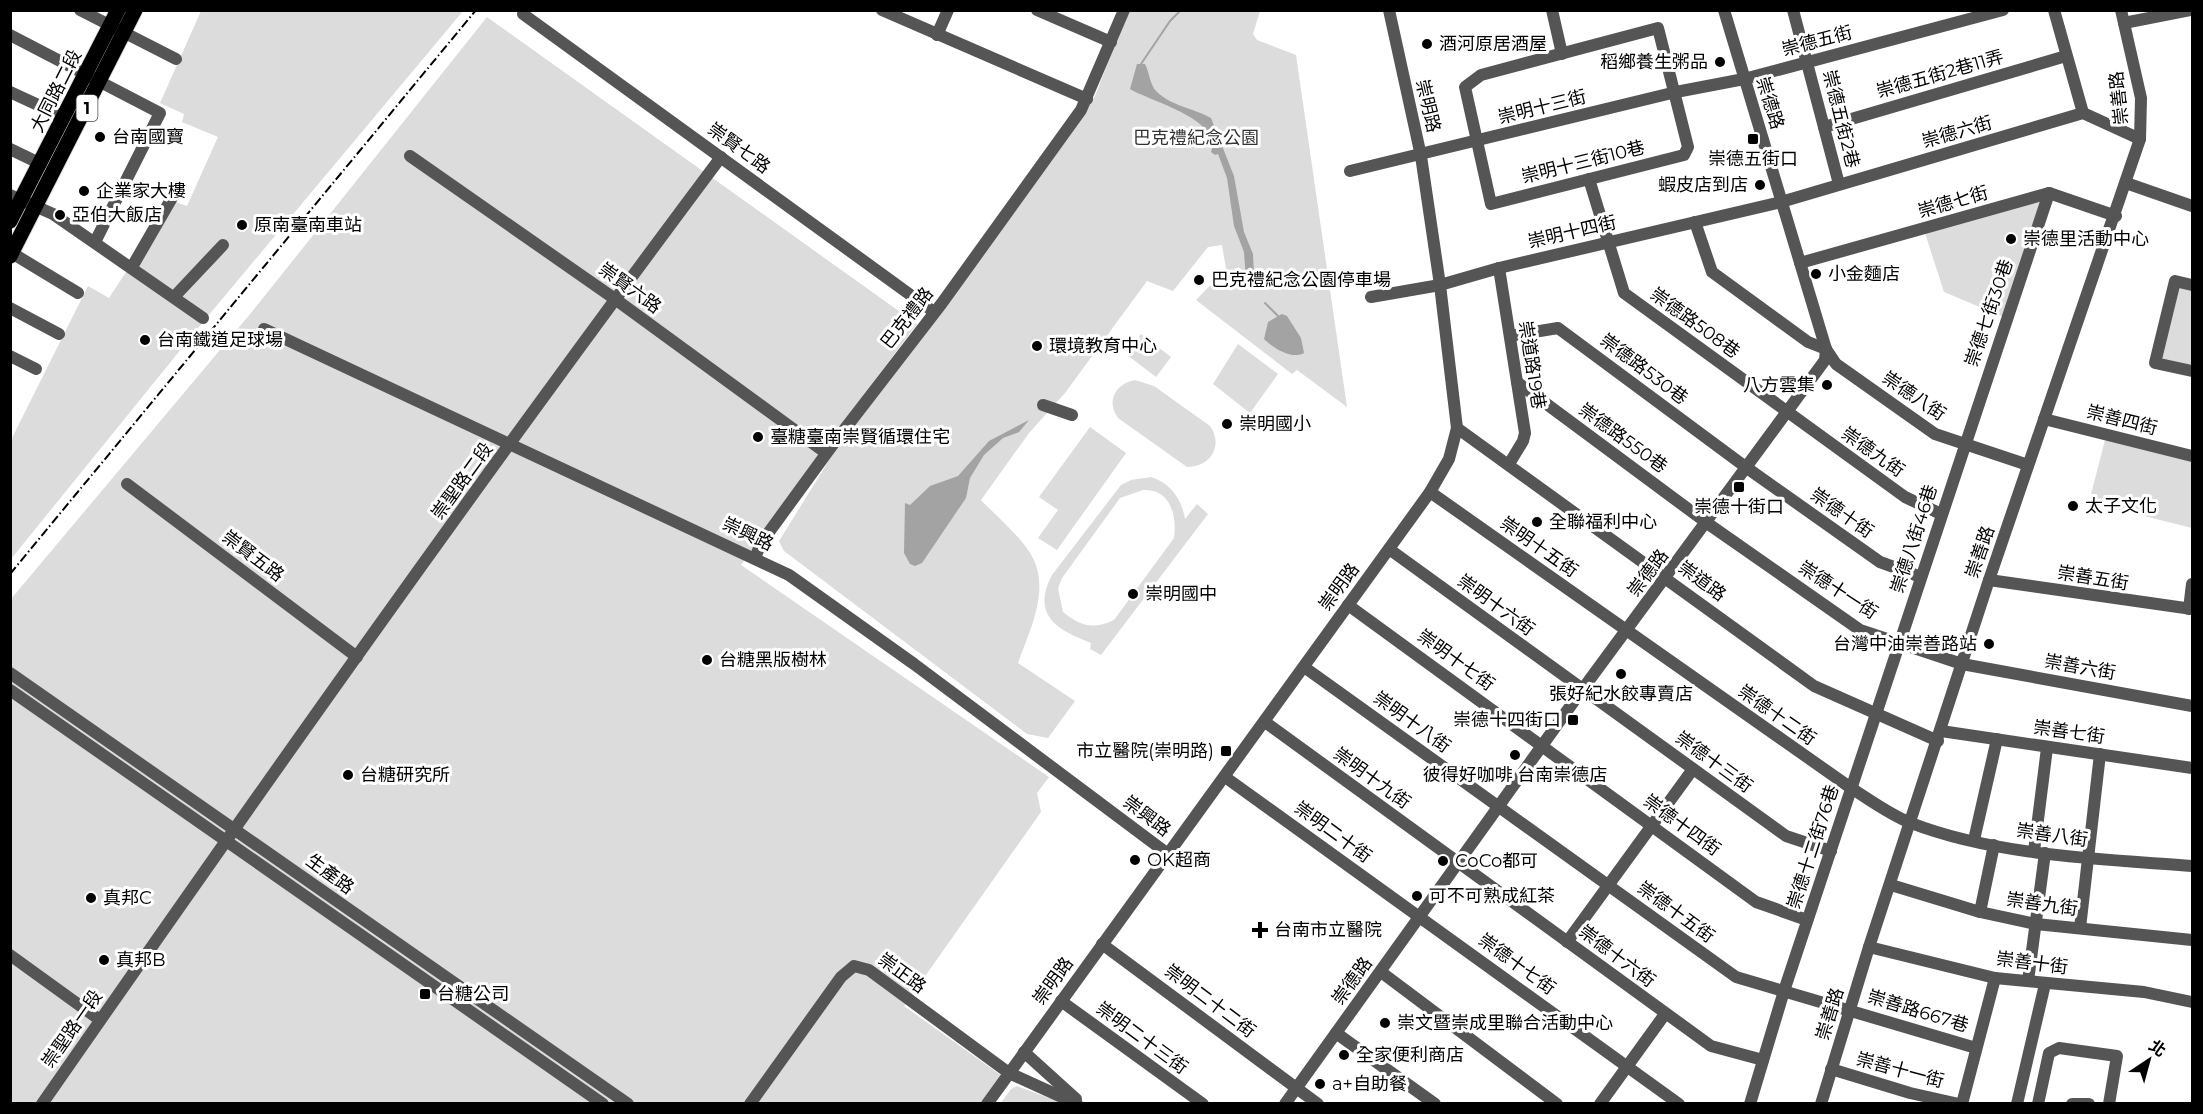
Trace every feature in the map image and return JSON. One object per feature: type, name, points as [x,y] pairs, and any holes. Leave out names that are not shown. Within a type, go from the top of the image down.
[{"type":"main road","name":"大同路二段","points":[[14,207],[41,164],[118,10]]},
{"type":"main road","name":"大同路二段","points":[[11,255],[135,10]]},
{"type":"street","points":[[80,10],[124,35],[176,59]]},
{"type":"street","points":[[882,10],[1087,99]]},
{"type":"street","points":[[937,35],[948,10]]},
{"type":"street","points":[[1037,10],[1111,42]]},
{"type":"street","name":"巴克禮路","points":[[755,558],[761,543],[826,453],[934,312],[1087,99],[1124,10]]},
{"type":"street","name":"崇明路","points":[[987,1104],[1430,492],[1449,459],[1457,428],[1440,285],[1421,156],[1389,10]]},
{"type":"street","points":[[1477,141],[1465,87],[1480,75],[1562,54],[1552,10]]},
{"type":"street","name":"崇德路","points":[[1285,1104],[1582,690],[1821,367],[1826,349],[1724,10]]},
{"type":"street","name":"崇德五街2巷","points":[[1793,10],[1839,184]]},
{"type":"street","name":"崇德五街","points":[[1744,79],[2003,10]]},
{"type":"street","points":[[2054,10],[2082,113],[2140,140]]},
{"type":"street","points":[[2122,17],[2185,11]]},
{"type":"street","name":"崇賢七路","points":[[523,15],[934,312]]},
{"type":"street","name":"崇善路","points":[[1821,1104],[1869,947],[1989,580],[2116,216],[2140,140],[2141,98],[2122,17]]},
{"type":"street","name":"崇明十三街10巷","points":[[1477,141],[1491,204],[1684,155],[1688,147],[1676,92],[1658,28],[1562,54]]},
{"type":"street","points":[[10,34],[160,113],[95,242]]},
{"type":"street","name":"崇德五街2巷11弄","points":[[1824,127],[2066,56]]},
{"type":"street","name":"崇明十三街","points":[[1350,171],[1421,156],[1676,92],[1744,79]]},
{"type":"street","points":[[10,92],[64,117]]},
{"type":"street","name":"崇德六街","points":[[1781,202],[1964,150],[2082,113]]},
{"type":"street","points":[[10,149],[41,164]]},
{"type":"street","name":"崇賢六路","points":[[410,156],[615,299],[826,453]]},
{"type":"street","name":"崇聖路二段","points":[[236,829],[615,299],[722,157]]},
{"type":"street","name":"崇德路508巷","points":[[1589,179],[1610,241],[1624,293],[1787,413]]},
{"type":"street","points":[[2126,183],[2193,206]]},
{"type":"street","points":[[2049,193],[2116,216]]},
{"type":"street","name":"崇德七街","points":[[1800,263],[2049,193]]},
{"type":"street","name":"崇德七街30巷","points":[[1964,444],[2049,193]]},
{"type":"street","points":[[132,267],[173,196]]},
{"type":"street","name":"崇明十四街","points":[[1371,297],[1440,285],[1499,268],[1781,202]]},
{"type":"street","points":[[14,207],[36,204],[132,267],[203,318]]},
{"type":"street","points":[[1695,222],[1712,272],[1808,342],[1826,349]]},
{"type":"street","points":[[174,297],[223,244]]},
{"type":"street","points":[[11,255],[78,293]]},
{"type":"street","name":"崇道路19巷","points":[[1499,268],[1525,437],[1509,464]]},
{"type":"street","points":[[2193,285],[2175,280],[2155,363],[2193,371]]},
{"type":"street","points":[[10,308],[59,334]]},
{"type":"street","name":"崇興路","points":[[264,328],[789,575],[1168,854]]},
{"type":"street","name":"崇德路530巷","points":[[1510,336],[1558,328],[1747,468]]},
{"type":"street","name":"崇德八街","points":[[1826,349],[1836,364],[1935,434],[2028,465]]},
{"type":"street","points":[[10,356],[36,369]]},
{"type":"street","name":"崇德路550巷","points":[[1517,382],[1707,523]]},
{"type":"street","points":[[1043,405],[1072,415]]},
{"type":"street","name":"崇德九街","points":[[1787,413],[1905,497],[1941,514]]},
{"type":"street","name":"崇善四街","points":[[2044,419],[2193,456]]},
{"type":"street","name":"崇道路","points":[[1457,428],[1814,686],[1875,715],[1939,736]]},
{"type":"street","name":"崇德八街46巷","points":[[1875,715],[1964,444]]},
{"type":"street","name":"崇德十街","points":[[1747,468],[1880,562],[1921,577]]},
{"type":"street","name":"崇賢五路","points":[[127,484],[357,657]]},
{"type":"street","name":"崇明十五街","points":[[1430,492],[1626,631]]},
{"type":"street","name":"崇德十一街","points":[[1707,523],[1860,630],[1962,664]]},
{"type":"street","name":"崇明十六街","points":[[1389,549],[1582,690]]},
{"type":"street","name":"崇善五街","points":[[1989,580],[2191,609]]},
{"type":"street","points":[[2191,609],[2193,584]]},
{"type":"street","name":"崇明十七街","points":[[1348,604],[1543,746]]},
{"type":"street","name":"崇德十二街","points":[[1626,631],[1851,788],[1910,823]]},
{"type":"street","name":"崇善六街","points":[[1962,664],[2193,706]]},
{"type":"street","name":"崇明十八街","points":[[1304,667],[1499,807]]},
{"type":"street","name":"生產路","points":[[10,674],[236,829],[628,1104]]},
{"type":"street","name":"生產路","points":[[10,690],[603,1104]]},
{"type":"street","name":"崇德十三街","points":[[1582,690],[1786,836],[1831,851]]},
{"type":"street","name":"崇德十二街76巷","points":[[1750,1104],[1784,991],[1875,715]]},
{"type":"street","name":"崇明十九街","points":[[1264,722],[1459,863]]},
{"type":"street","name":"崇善七街","points":[[1939,736],[1997,739],[2193,768]]},
{"type":"street","points":[[1974,840],[1997,739]]},
{"type":"street","name":"崇德十四街","points":[[1543,746],[1756,902],[1807,920]]},
{"type":"street","points":[[2028,981],[2036,924],[2047,748]]},
{"type":"street","points":[[2080,928],[2100,754]]},
{"type":"street","points":[[1567,942],[1693,769]]},
{"type":"street","name":"崇明二十街","points":[[1225,777],[1420,917]]},
{"type":"street","name":"崇德十五街","points":[[1499,807],[1736,977],[1850,1009]]},
{"type":"street","name":"崇善八街","points":[[1910,823],[1994,845],[2040,852],[2193,866]]},
{"type":"street","name":"崇聖路一段","points":[[42,1104],[236,829]]},
{"type":"street","points":[[1980,912],[1994,845]]},
{"type":"street","name":"崇德十六街","points":[[1459,863],[1711,1046],[1763,1060]]},
{"type":"street","name":"崇善九街","points":[[1891,885],[1980,912],[2036,924],[2193,940]]},
{"type":"street","name":"崇德十七街","points":[[1420,917],[1679,1104]]},
{"type":"street","name":"崇明二十二街","points":[[1102,944],[1318,1104]]},
{"type":"street","name":"崇善十街","points":[[1869,947],[1995,978],[2144,992],[2193,1002]]},
{"type":"street","points":[[10,955],[100,1020]]},
{"type":"street","name":"崇正路","points":[[750,1104],[841,977],[854,966],[869,970],[1009,1073]]},
{"type":"street","points":[[1380,972],[1557,1104]]},
{"type":"street","points":[[1961,1104],[1995,978]]},
{"type":"street","points":[[2017,1104],[2045,984]]},
{"type":"street","name":"崇明二十三街","points":[[1061,1001],[1203,1104]]},
{"type":"street","name":"崇善路667巷","points":[[1850,1009],[1976,1048]]},
{"type":"street","points":[[1600,1104],[1665,1014]]},
{"type":"street","points":[[1336,1033],[1435,1104]]},
{"type":"street","points":[[2038,1104],[2049,1053],[2059,1048],[2117,1056],[2109,1104]]},
{"type":"street","points":[[1024,1052],[1079,1104]]},
{"type":"street","name":"崇善十一街","points":[[1832,1069],[1908,1098],[1961,1104]]},
{"type":"street","points":[[1009,1073],[1079,1104]]},
{"type":"street","points":[[2072,1104],[2089,1104]]},
{"type":"green space","points":[[201,11],[463,11],[208,316],[136,266],[173,201],[187,206],[218,137],[182,122],[184,114],[160,103]]},
{"type":"green space","name":"巴克禮紀念公園","points":[[1128,11],[1260,11],[1253,34],[1257,40],[1296,55],[1347,407],[1297,370],[1292,374],[1196,300],[1226,269],[1222,245],[1208,247],[1173,291],[1147,281],[1065,393],[1029,433],[981,500],[1023,544],[1034,560],[1038,573],[1036,612],[1018,663],[1075,701],[1048,738],[1027,734],[784,551],[779,541],[838,446],[941,312],[1095,96]]},
{"type":"green space","points":[[487,17],[917,324],[816,458],[741,565],[1049,777],[1037,793],[1041,812],[904,1006],[1002,1076],[983,1103],[11,1104],[11,599],[251,313]]},
{"type":"green space","points":[[2046,195],[2006,318],[1944,292],[1924,230]]},
{"type":"green space","points":[[128,269],[203,322],[11,559],[11,440],[88,286],[109,298]]},
{"type":"green space","points":[[2177,285],[2192,288],[2192,368],[2159,360]]},
{"type":"green space","points":[[1141,334],[1171,357],[1156,377],[1126,354]]},
{"type":"green space","points":[[1238,344],[1278,374],[1250,413],[1213,384]]},
{"type":"green space","points":[[1135,380],[1154,386],[1210,426],[1216,441],[1215,448],[1208,459],[1195,466],[1187,467],[1118,418],[1113,405],[1115,394],[1122,385]]},
{"type":"green space","points":[[1090,427],[1126,453],[1057,550],[1038,538],[1058,510],[1039,497]]},
{"type":"green space","points":[[2105,440],[2192,460],[2192,528],[2089,502]]},
{"type":"green space","points":[[1151,477],[1164,483],[1178,499],[1185,519],[1197,504],[1208,514],[1101,655],[1090,649],[1091,643],[1068,633],[1051,619],[1044,601],[1046,589],[1052,575],[1121,485],[1131,480]],"holes":[[[1143,490],[1160,494],[1170,505],[1174,521],[1174,538],[1114,620],[1093,626],[1075,621],[1063,612],[1058,588],[1062,578],[1120,498]]]},
{"type":"green space","points":[[1017,1086],[1062,1103],[1000,1104],[1011,1089]]},
{"type":"shaded area","points":[[1137,64],[1145,64],[1154,88],[1162,96],[1211,118],[1234,176],[1244,232],[1253,254],[1254,275],[1246,281],[1244,252],[1234,226],[1227,178],[1218,154],[1211,152],[1212,140],[1206,130],[1196,121],[1130,89]]},
{"type":"shaded area","points":[[1282,314],[1287,316],[1301,338],[1304,353],[1288,354],[1264,339],[1268,322]]},
{"type":"shaded area","points":[[1029,420],[1019,432],[1003,438],[984,455],[970,478],[966,498],[922,563],[915,566],[910,564],[904,553],[905,503],[910,505],[930,486],[958,476],[989,441]]},
{"type":"waterway","points":[[1141,64],[1170,21],[1181,10]]},
{"type":"waterway","points":[[1265,303],[1278,316]]},
{"type":"railway","points":[[10,574],[476,10]]},
{"type":"place","name":"酒河原居酒屋","points":[[1427,44]]},
{"type":"place","name":"稻鄉養生粥品","points":[[1720,62]]},
{"type":"place","name":"台南國寶","points":[[100,137]]},
{"type":"place","name":"崇德五街口","points":[[1753,139]]},
{"type":"place","name":"蝦皮店到店","points":[[1760,185]]},
{"type":"place","name":"企業家大樓","points":[[84,191]]},
{"type":"place","name":"亞伯大飯店","points":[[60,215]]},
{"type":"place","name":"原南臺南車站","points":[[242,225]]},
{"type":"place","name":"崇德里活動中心","points":[[2011,239]]},
{"type":"place","name":"小金麵店","points":[[1816,274]]},
{"type":"place","name":"巴克禮紀念公園停車場","points":[[1199,280]]},
{"type":"place","name":"台南鐵道足球場","points":[[145,340]]},
{"type":"place","name":"環境教育中心","points":[[1037,346]]},
{"type":"place","name":"八方雲集","points":[[1827,385]]},
{"type":"place","name":"崇明國小","points":[[1227,424]]},
{"type":"place","name":"臺糖臺南崇賢循環住宅","points":[[758,437]]},
{"type":"place","name":"崇德十街口","points":[[1739,487]]},
{"type":"place","name":"太子文化","points":[[2073,506]]},
{"type":"place","name":"全聯福利中心","points":[[1537,522]]},
{"type":"place","name":"崇明國中","points":[[1133,594]]},
{"type":"place","name":"台灣中油崇善路站","points":[[1989,644]]},
{"type":"place","name":"台糖黑版樹林","points":[[707,660]]},
{"type":"place","name":"張好紀水餃專賣店","points":[[1621,674]]},
{"type":"place","name":"崇德十四街口","points":[[1573,720]]},
{"type":"place","name":"市立醫院(崇明路)","points":[[1226,751]]},
{"type":"place","name":"彼得好咖啡 台南崇德店","points":[[1515,755]]},
{"type":"place","name":"台糖研究所","points":[[348,775]]},
{"type":"place","name":"OK超商","points":[[1135,860]]},
{"type":"place","name":"CoCo都可","points":[[1443,861]]},
{"type":"place","name":"可不可熟成紅茶","points":[[1417,896]]},
{"type":"place","name":"真邦C","points":[[91,898]]},
{"type":"place","name":"台南市立醫院","points":[[1260,930]]},
{"type":"place","name":"真邦B","points":[[104,960]]},
{"type":"place","name":"台糖公司","points":[[425,994]]},
{"type":"place","name":"崇文暨崇成里聯合活動中心","points":[[1385,1023]]},
{"type":"place","name":"全家便利商店","points":[[1344,1055]]},
{"type":"place","name":"a+自助餐","points":[[1320,1084]]}]
